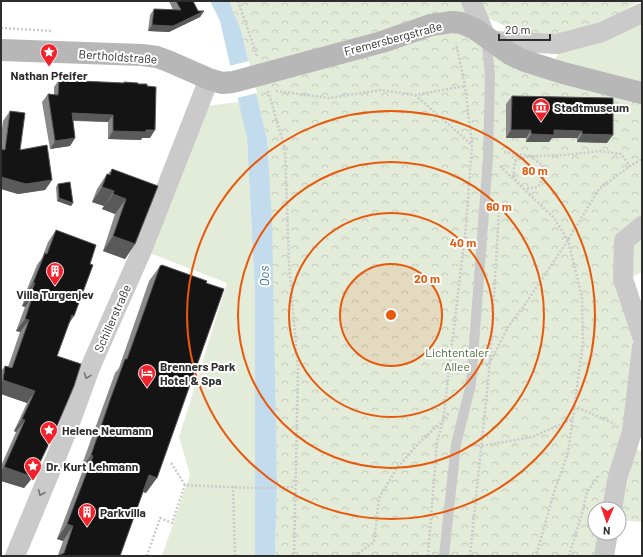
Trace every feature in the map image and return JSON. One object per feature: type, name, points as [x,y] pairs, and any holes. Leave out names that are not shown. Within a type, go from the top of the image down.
[{"type":"main road","name":"Fremersbergstraße","points":[[250,78],[326,56],[382,42],[431,25],[452,22],[475,28],[510,54],[525,61],[563,73],[642,93]]},
{"type":"main road","name":"Bertholdstraße","points":[[1,50],[142,55],[157,57],[222,83],[250,78]]},
{"type":"street","points":[[471,1],[489,38],[557,44],[602,32],[642,13]]},
{"type":"street","name":"Schillerstraße","points":[[15,556],[67,431],[90,368],[142,250],[209,79]]},
{"type":"street","points":[[642,226],[624,241],[622,279],[642,336]]},
{"type":"street","points":[[613,501],[618,476],[637,428],[642,347]]},
{"type":"street","points":[[604,556],[607,541]]},
{"type":"lane","points":[[444,556],[456,444],[471,384],[488,158],[490,76],[489,38]]},
{"type":"path","points":[[238,1],[250,78]]},
{"type":"path","points":[[428,556],[437,442],[443,422],[466,226],[472,145],[465,86],[452,22]]},
{"type":"path","points":[[294,556],[298,369],[288,262],[285,148],[268,90],[329,98],[381,90],[415,95],[465,86]]},
{"type":"path","points":[[415,95],[472,145],[502,167],[554,218],[568,240],[582,297],[583,343],[568,453],[554,492],[536,556]]},
{"type":"path","points":[[504,152],[530,156],[565,155],[600,151],[621,154],[630,166]]},
{"type":"path","points":[[524,190],[515,179],[513,170],[516,160],[530,156]]},
{"type":"path","points":[[524,190],[538,187],[544,177],[542,165],[530,156]]},
{"type":"path","points":[[471,384],[490,362],[508,327],[568,240],[599,189],[642,159]]},
{"type":"path","points":[[574,406],[601,417]]},
{"type":"path","points":[[355,556],[374,542],[379,498],[397,468],[419,443],[443,422],[452,409]]},
{"type":"path","points":[[437,442],[482,446],[532,436],[573,419]]},
{"type":"path","points":[[171,463],[185,485]]},
{"type":"path","points":[[568,556],[583,510],[587,492],[600,474]]},
{"type":"path","points":[[185,485],[252,488],[295,487]]},
{"type":"path","points":[[147,556],[160,518],[172,523],[185,485]]},
{"type":"path","points":[[233,486],[235,556]]},
{"type":"green space","name":"Lichtentaler Allee","points":[[229,1],[640,1],[599,25],[558,36],[520,35],[497,22],[477,14],[485,35],[642,93],[642,226],[624,241],[642,336],[613,501],[587,501],[587,541],[607,541],[604,556],[275,556],[277,483],[267,139],[241,30]]},
{"type":"green space","points":[[642,18],[642,85],[553,64],[561,47]]},
{"type":"green space","points":[[239,102],[247,139],[255,293],[255,556],[162,556],[190,475],[179,437],[227,283],[142,250],[198,107]]},
{"type":"green space","points":[[642,230],[642,272],[626,280],[626,243]]},
{"type":"green space","points":[[635,449],[642,451],[642,522],[627,521],[627,501],[623,501]]},
{"type":"water","name":"Oos","points":[[210,1],[229,1],[241,30],[267,139],[272,220],[277,483],[275,556],[255,556],[255,293],[247,139],[220,21]]},
{"type":"pier","points":[[249,61],[257,93],[237,98],[229,66]]},
{"type":"building","points":[[176,1],[193,1],[198,11],[204,11],[173,26],[152,25],[154,9],[181,10]]},
{"type":"building","points":[[59,80],[138,83],[156,87],[155,130],[146,130],[146,132],[113,131],[113,115],[72,113],[75,138],[55,141],[48,94],[58,95]]},
{"type":"building","points":[[512,96],[613,98],[613,135],[582,134],[582,131],[554,130],[554,135],[531,134],[531,130],[511,130]]},
{"type":"building","points":[[10,111],[25,113],[20,150],[47,145],[52,180],[26,184],[1,177],[1,149],[5,150]]},
{"type":"building","points":[[112,169],[158,186],[135,244],[113,236],[126,199],[113,194],[114,191],[102,187],[107,174],[110,175]]},
{"type":"building","points":[[70,182],[73,203],[59,198],[58,184]]},
{"type":"building","points":[[56,230],[96,245],[90,264],[93,265],[57,356],[81,364],[74,386],[33,477],[4,467],[25,420],[22,419],[35,391],[3,380],[5,366],[12,368],[29,320],[25,319],[33,295],[30,294],[35,283],[33,283],[45,253],[47,254]]},
{"type":"building","name":"Brenners Park Hotel & Spa","points":[[162,265],[207,281],[206,283],[224,289],[157,478],[149,475],[120,556],[57,556],[64,553],[73,526],[67,524],[93,456],[91,455],[111,397],[125,359],[127,359],[160,266]]},
{"type":"place","name":"Nathan Pfeifer","points":[[49,67]]},
{"type":"place","name":"Stadtmuseum","points":[[541,122]]},
{"type":"place","name":"Villa Turgenjev","points":[[55,286]]},
{"type":"place","name":"Brenners Park Hotel & Spa","points":[[147,388]]},
{"type":"place","name":"Helene Neumann","points":[[49,445]]},
{"type":"place","name":"Dr. Kurt Lehmann","points":[[33,481]]},
{"type":"place","name":"Parkvilla","points":[[87,527]]}]
